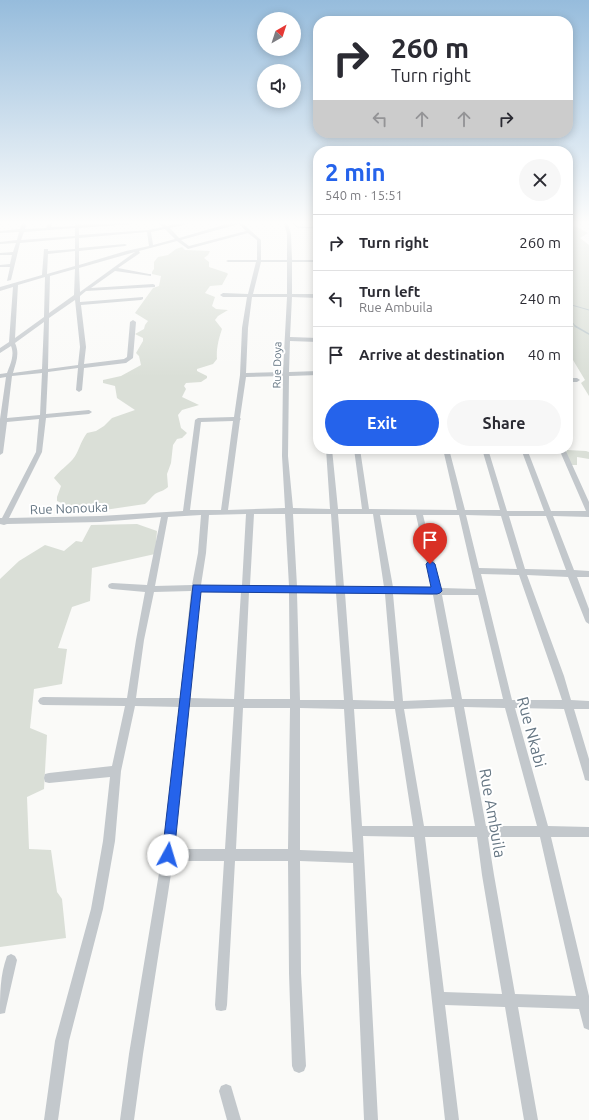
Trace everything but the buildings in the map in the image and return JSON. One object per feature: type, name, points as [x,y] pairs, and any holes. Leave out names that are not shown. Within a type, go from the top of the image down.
[{"type":"street","points":[[9,273],[7,281],[37,278]]},
{"type":"street","points":[[0,289],[53,273]]},
{"type":"street","points":[[76,273],[77,295],[83,347],[79,390]]},
{"type":"street","points":[[0,351],[108,273]]},
{"type":"street","points":[[137,273],[149,275]]},
{"type":"street","points":[[224,512],[238,420],[243,375],[245,328],[250,295],[256,273]]},
{"type":"street","name":"Rue Doya","points":[[290,273],[285,456],[292,552],[295,973],[299,1066]]},
{"type":"street","points":[[2,522],[39,452],[43,416],[45,370],[46,275]]},
{"type":"street","points":[[0,453],[2,421],[9,375],[15,349],[12,342],[16,284]]},
{"type":"street","points":[[84,290],[153,286]]},
{"type":"street","points":[[223,296],[313,296]]},
{"type":"street","points":[[79,304],[141,298]]},
{"type":"street","points":[[0,376],[128,360],[130,358],[133,322]]},
{"type":"street","points":[[287,339],[313,340]]},
{"type":"street","points":[[243,375],[313,373]]},
{"type":"street","points":[[2,421],[89,412]]},
{"type":"street","points":[[186,513],[198,420],[238,420]]},
{"type":"street","points":[[329,454],[335,512],[339,590],[350,704],[367,1006],[371,1120]]},
{"type":"street","points":[[358,454],[389,590],[399,705],[419,830],[452,1120]]},
{"type":"street","name":"Rue Nkabi","points":[[447,454],[509,704],[544,832],[586,1003],[589,1023]]},
{"type":"street","points":[[487,454],[522,572],[555,663],[589,776]]},
{"type":"street","points":[[526,454],[589,620]]},
{"type":"street","points":[[564,454],[589,510]]},
{"type":"street","name":"Rue Nonouka","points":[[2,522],[186,513],[289,511],[589,514]]},
{"type":"street","points":[[221,1005],[250,512]]},
{"type":"street","name":"Rue Ambuila","points":[[419,512],[437,591],[482,832],[531,1120]]},
{"type":"street","points":[[127,1120],[168,855],[196,588],[202,553],[205,513]]},
{"type":"street","points":[[51,1120],[62,1041],[97,909],[109,841],[116,771],[131,702],[140,640],[165,515]]},
{"type":"street","points":[[477,571],[589,574]]},
{"type":"street","points":[[112,586],[151,589],[196,588],[482,592]]},
{"type":"street","points":[[43,701],[399,705],[457,703],[589,705]]},
{"type":"street","points":[[49,778],[116,771]]},
{"type":"street","points":[[357,831],[419,830],[482,832],[589,832]]},
{"type":"street","points":[[168,855],[294,855],[358,858]]},
{"type":"street","points":[[0,1008],[11,960]]},
{"type":"street","points":[[438,998],[586,1003]]},
{"type":"street","points":[[226,1091],[234,1120]]},
{"type":"shaded area","points":[[573,273],[589,273],[589,396],[581,383],[585,380],[573,360]]},
{"type":"shaded area","points":[[152,274],[228,274],[222,285],[210,286],[205,293],[215,297],[212,306],[216,309],[228,310],[218,316],[215,320],[222,329],[217,347],[217,359],[213,364],[197,369],[197,371],[207,376],[207,378],[201,382],[186,383],[184,386],[186,389],[182,397],[199,405],[182,410],[178,415],[181,428],[187,433],[182,438],[177,439],[173,445],[171,463],[167,474],[168,487],[155,494],[145,504],[91,512],[80,511],[57,501],[61,486],[54,478],[75,456],[87,433],[96,431],[112,418],[135,410],[117,398],[115,386],[103,383],[103,380],[121,376],[141,365],[139,356],[136,353],[143,341],[143,338],[135,334],[144,329],[148,321],[135,313],[153,288],[159,286],[161,276]]},
{"type":"shaded area","points":[[573,450],[589,452],[589,459],[577,457],[577,465],[570,465],[565,454],[573,454]]},
{"type":"shaded area","points":[[137,524],[157,531],[155,554],[92,568],[90,601],[72,607],[58,648],[67,649],[62,684],[34,689],[30,728],[47,735],[44,789],[27,797],[29,849],[51,850],[57,892],[62,899],[66,938],[0,947],[0,579],[19,561],[45,545],[64,551],[76,541],[82,542],[91,525]]},
{"type":"waterway","points":[[573,305],[589,310]]},
{"type":"waterway","points":[[575,326],[589,334]]},
{"type":"route","points":[[168,855],[196,588],[437,591],[430,564]]}]
